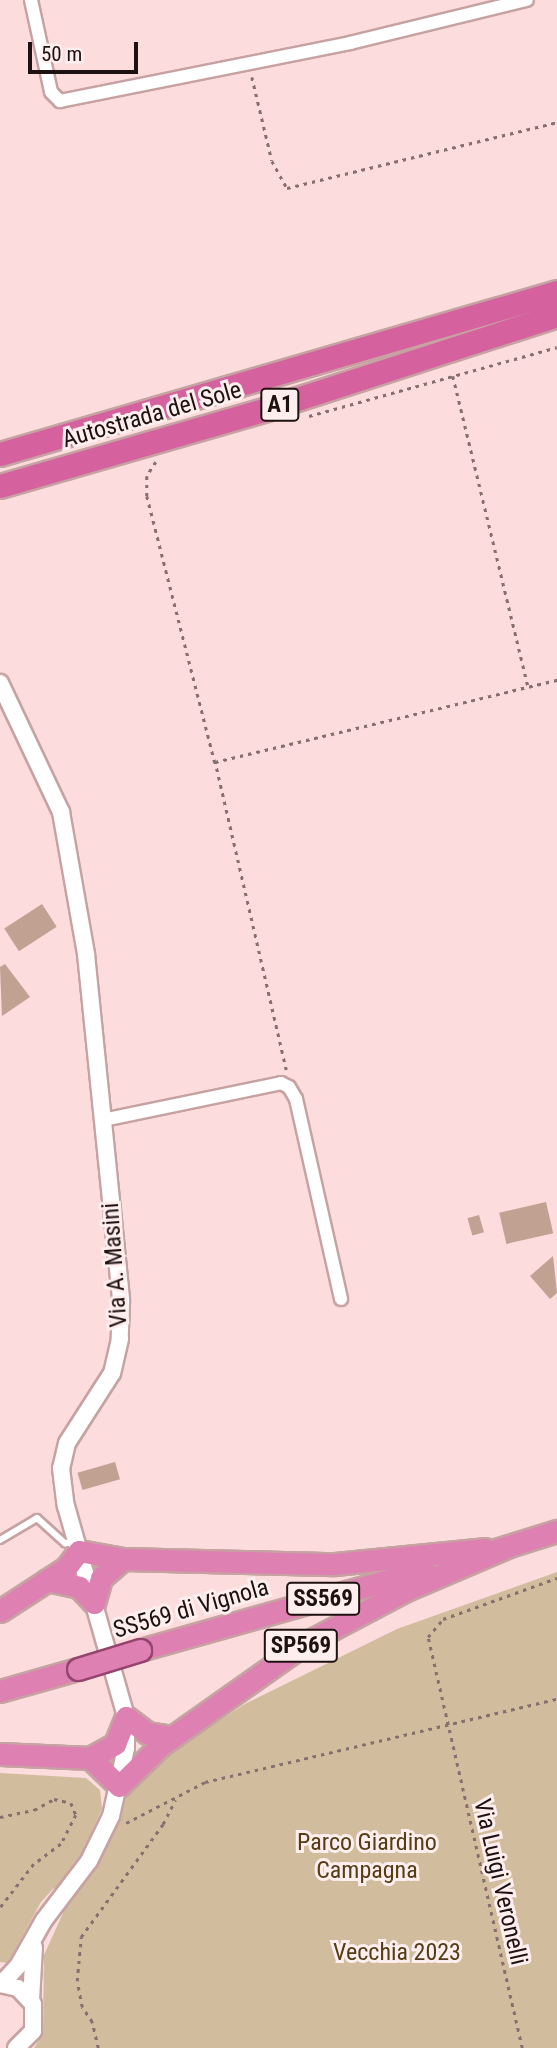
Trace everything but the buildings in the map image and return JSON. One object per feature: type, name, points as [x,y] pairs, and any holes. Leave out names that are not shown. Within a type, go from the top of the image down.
[{"type":"highway","name":"Autostrada del Sole","points":[[0,454],[557,292]]},
{"type":"highway","name":"Autostrada del Sole","points":[[0,486],[266,409],[557,315]]},
{"type":"highway","name":"SS569 di Vignola","points":[[0,1691],[557,1531]]},
{"type":"highway","points":[[0,1611],[66,1568],[78,1547],[123,1559],[335,1564],[507,1547]]},
{"type":"highway","name":"SP569","points":[[119,1786],[173,1737],[304,1644],[406,1590],[507,1547]]},
{"type":"highway","points":[[94,1603],[101,1578],[123,1559]]},
{"type":"highway","points":[[47,1580],[79,1587],[94,1603]]},
{"type":"highway","points":[[0,1755],[90,1758],[115,1744],[127,1717],[154,1736],[173,1737]]},
{"type":"highway","points":[[90,1758],[119,1786]]},
{"type":"street","points":[[31,0],[51,92],[60,101],[249,61],[350,43],[527,0]]},
{"type":"street","name":"Via A. Masini","points":[[0,683],[61,812],[80,903],[121,1301],[120,1339],[112,1373],[67,1443],[61,1468],[78,1547],[127,1717],[119,1786],[105,1829],[89,1861],[58,1900],[34,1941],[0,1984],[18,1988],[31,2000]]},
{"type":"street","points":[[103,1120],[281,1083],[296,1099],[341,1299]]},
{"type":"street","name":"Via A. Masini","points":[[23,2045],[36,2020],[31,2000],[34,1941]]},
{"type":"lane","points":[[0,1540],[37,1518],[65,1543],[78,1547]]},
{"type":"path","points":[[249,61],[272,161],[288,188],[557,122]]},
{"type":"path","points":[[304,418],[557,347]]},
{"type":"path","points":[[453,376],[528,685]]},
{"type":"path","points":[[156,461],[147,476],[147,496],[215,762],[245,906],[288,1065],[281,1083]]},
{"type":"path","points":[[215,762],[557,680]]},
{"type":"path","name":"Via Luigi Veronelli","points":[[522,2048],[428,1649],[433,1625],[557,1578]]},
{"type":"path","points":[[105,1829],[146,1815],[176,1797],[225,1776],[557,1699]]},
{"type":"path","points":[[98,2048],[92,2022],[82,2007],[77,1981],[81,1937],[163,1824],[176,1797]]},
{"type":"path","points":[[0,1817],[34,1810],[54,1799],[71,1803],[76,1815],[61,1844],[34,1864],[0,1908]]},
{"type":"green space","name":"Parco Giardino Campagna","points":[[557,1572],[557,2048],[34,2048],[43,2034],[44,1955],[88,1858],[113,1789],[245,1704],[397,1629]]},
{"type":"green space","points":[[0,1773],[86,1778],[100,1790],[102,1809],[82,1853],[76,1879],[53,1889],[41,1902],[8,1963],[0,1962]]},
{"type":"park label","name":"Vecchia 2023","points":[[397,1953]]}]
